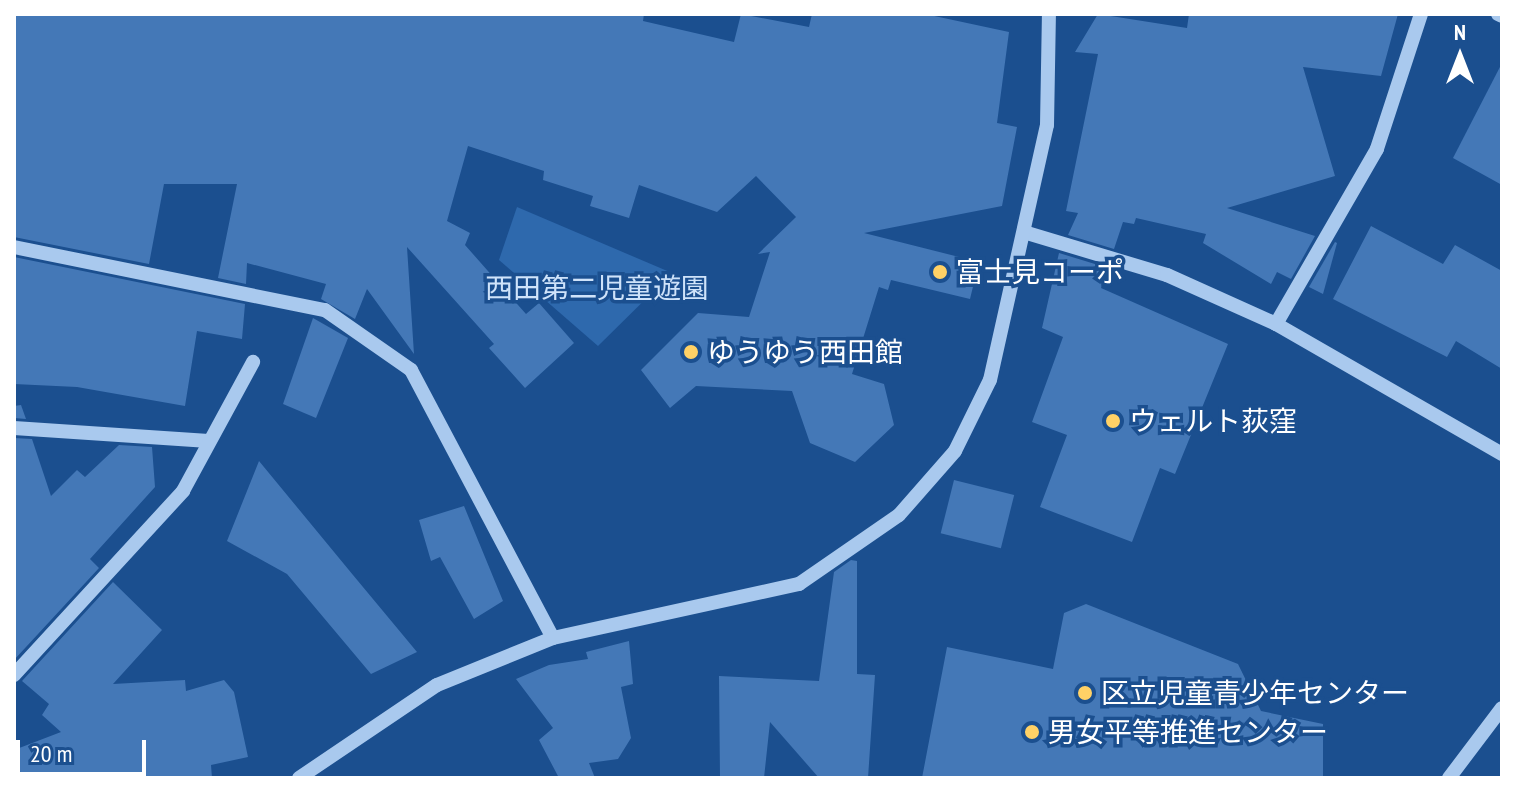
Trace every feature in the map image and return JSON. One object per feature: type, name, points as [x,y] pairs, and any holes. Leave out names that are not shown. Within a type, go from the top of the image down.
[{"type":"street","points":[[301,778],[437,685],[553,638],[799,584],[899,515],[955,451],[990,380],[1027,233],[1047,125],[1049,14]]},
{"type":"street","points":[[1276,324],[1377,149],[1421,14]]},
{"type":"street","points":[[1027,233],[1167,275],[1276,324],[1502,454]]},
{"type":"street","points":[[14,247],[325,310],[411,370],[553,638]]},
{"type":"street","points":[[14,675],[183,491],[253,362]]},
{"type":"street","points":[[14,428],[209,441]]},
{"type":"street","points":[[1449,778],[1502,708]]},
{"type":"green space","name":"西田第二児童遊園","points":[[517,207],[672,273],[598,346],[499,260]]},
{"type":"building","points":[[14,14],[644,14],[643,21],[734,42],[741,14],[809,27],[812,14],[925,14],[1009,32],[997,123],[1017,127],[1002,206],[864,233],[979,262],[970,299],[891,280],[888,290],[879,287],[852,374],[884,384],[894,425],[855,462],[810,443],[792,391],[696,386],[670,408],[641,370],[698,313],[749,317],[770,252],[758,254],[796,217],[756,176],[717,212],[639,185],[629,218],[590,206],[593,196],[543,180],[544,171],[468,146],[447,221],[470,233],[465,245],[526,314],[539,303],[574,343],[525,388],[489,348],[494,344],[407,247],[414,354],[367,289],[355,319],[321,299],[326,284],[247,263],[246,284],[218,278],[237,184],[164,184],[149,264],[14,237]]},
{"type":"building","points":[[1098,14],[1187,28],[1189,14],[1398,14],[1381,76],[1303,67],[1335,176],[1227,208],[1315,236],[1291,279],[1277,272],[1271,284],[1203,243],[1206,234],[1136,218],[1134,224],[1123,222],[1114,249],[1068,235],[1078,213],[1066,211],[1098,54],[1075,52]]},
{"type":"building","points":[[1502,63],[1502,185],[1453,158]]},
{"type":"building","points":[[1371,226],[1443,264],[1455,245],[1502,271],[1502,369],[1456,341],[1447,357],[1333,299]]},
{"type":"building","points":[[1337,243],[1323,294],[1309,287]]},
{"type":"building","points":[[1059,253],[1108,268],[1101,288],[1228,344],[1175,474],[1160,468],[1132,542],[1040,507],[1067,435],[1032,422],[1063,337],[1042,328]]},
{"type":"building","points":[[14,257],[245,304],[242,339],[197,331],[185,406],[77,387],[14,384]]},
{"type":"building","points":[[313,318],[348,338],[316,418],[283,404]]},
{"type":"building","points":[[21,405],[26,419],[14,418],[14,406]]},
{"type":"building","points":[[14,438],[32,439],[51,496],[77,470],[85,477],[119,445],[152,447],[155,487],[90,559],[99,568],[14,660]]},
{"type":"building","points":[[259,461],[417,652],[371,674],[287,574],[227,541]]},
{"type":"building","points":[[954,480],[1014,495],[1001,548],[941,533]]},
{"type":"building","points":[[464,506],[503,601],[474,619],[440,557],[431,561],[419,520]]},
{"type":"building","points":[[851,560],[857,561],[857,674],[875,675],[868,778],[819,778],[770,722],[764,778],[720,778],[719,676],[819,681],[834,572]]},
{"type":"building","points":[[113,582],[162,630],[113,684],[185,680],[186,691],[224,680],[234,692],[248,757],[211,765],[212,778],[22,778],[14,750],[61,732],[42,715],[49,704],[22,681]]},
{"type":"building","name":"区立児童青少年センター","points":[[1086,604],[1238,664],[1261,711],[1323,724],[1323,778],[922,778],[947,647],[1053,669],[1064,613]]},
{"type":"building","points":[[629,641],[633,684],[621,687],[631,738],[618,759],[589,763],[595,778],[559,778],[539,740],[553,728],[516,679],[549,665],[588,659],[586,652]]},
{"type":"place","name":"富士見コーポ","points":[[940,272]]},
{"type":"place","name":"ゆうゆう西田館","points":[[691,352]]},
{"type":"place","name":"ウェルト荻窪","points":[[1113,421]]},
{"type":"place","name":"区立児童青少年センター","points":[[1085,693]]},
{"type":"place","name":"男女平等推進センター","points":[[1032,732]]}]
